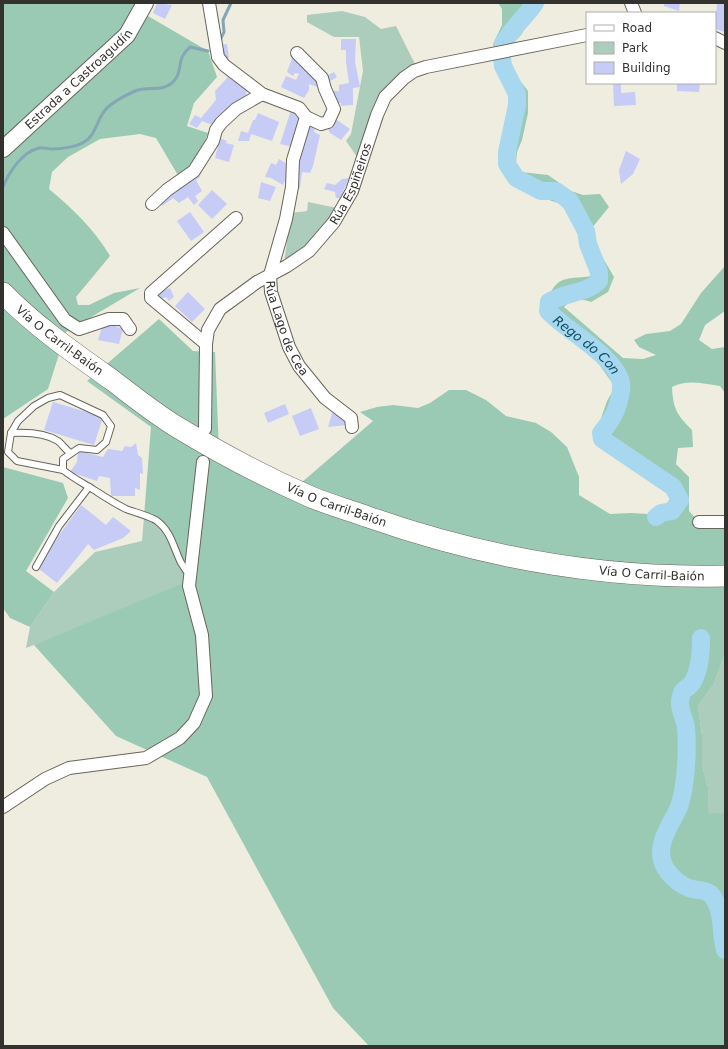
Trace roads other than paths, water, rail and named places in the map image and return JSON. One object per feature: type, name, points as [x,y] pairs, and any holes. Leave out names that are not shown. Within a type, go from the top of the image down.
[{"type":"highway","name":"Vía O Carril-Baión","points":[[3,293],[22,313],[61,344],[174,425],[219,451],[313,498],[412,532],[549,564],[622,574],[678,577],[725,576]]},
{"type":"street","name":"Estrada a Castroagudín","points":[[3,149],[127,35],[145,3]]},
{"type":"street","points":[[209,3],[218,57],[224,65],[272,100],[299,108],[306,117],[322,124],[328,122],[334,109],[324,89],[322,78],[297,53]]},
{"type":"street","name":"Rúa Espiñeiros","points":[[205,429],[206,344],[208,330],[220,309],[257,282],[287,266],[309,251],[334,222],[352,192],[384,97],[404,78],[414,71],[426,67],[586,35]]},
{"type":"street","points":[[716,38],[725,43]]},
{"type":"street","points":[[152,204],[167,190],[194,171],[213,141],[216,130],[224,120],[236,109],[262,94]]},
{"type":"street","name":"Rúa Lago de Cea","points":[[306,117],[294,160],[292,187],[286,218],[270,276],[271,292],[289,347],[299,366],[325,398],[352,418],[352,427]]},
{"type":"street","points":[[206,344],[151,298],[151,292],[236,218]]},
{"type":"street","points":[[3,233],[65,320],[79,329],[108,319],[123,319],[130,329]]},
{"type":"street","points":[[3,807],[45,779],[69,768],[146,758],[180,738],[194,723],[206,696],[202,635],[189,586],[203,462]]},
{"type":"street","points":[[699,522],[725,522]]},
{"type":"lane","points":[[63,470],[62,459],[69,452],[78,448],[97,450],[106,442],[111,426],[103,415],[60,395],[48,398],[34,406],[18,421],[11,433],[8,452],[18,461],[63,470],[76,480],[117,505],[156,520],[168,531],[182,568],[190,575]]},
{"type":"lane","points":[[11,433],[29,432],[46,436],[59,441],[69,452]]},
{"type":"lane","points":[[36,567],[59,526],[89,487]]},
{"type":"waterway","points":[[220,40],[224,32],[223,20],[231,3]]},
{"type":"waterway","name":"Rego do Con","points":[[502,46],[509,34],[535,3]]},
{"type":"waterway","points":[[3,187],[17,163],[33,150],[39,148],[64,148],[84,142],[92,135],[104,111],[118,100],[138,90],[160,88],[168,86],[172,83],[178,74],[182,57],[190,47],[208,51]]},
{"type":"waterway","name":"Rego do Con","points":[[502,58],[503,66],[517,94],[517,105],[507,152],[507,164],[516,178],[541,191],[556,191],[570,201],[586,231],[588,244],[599,272],[599,281],[594,285],[582,291],[562,296],[549,302],[548,311],[598,352],[615,369],[621,382],[620,395],[615,412],[601,433],[602,439],[673,487],[680,500],[672,511],[661,513],[656,517]]},
{"type":"waterway","name":"Rego do Con","points":[[701,638],[697,673],[690,686],[682,692],[680,701],[680,708],[687,737],[687,757],[683,789],[679,807],[663,840],[661,853],[666,869],[676,881],[689,888],[711,894],[713,897],[719,909],[725,950]]}]
